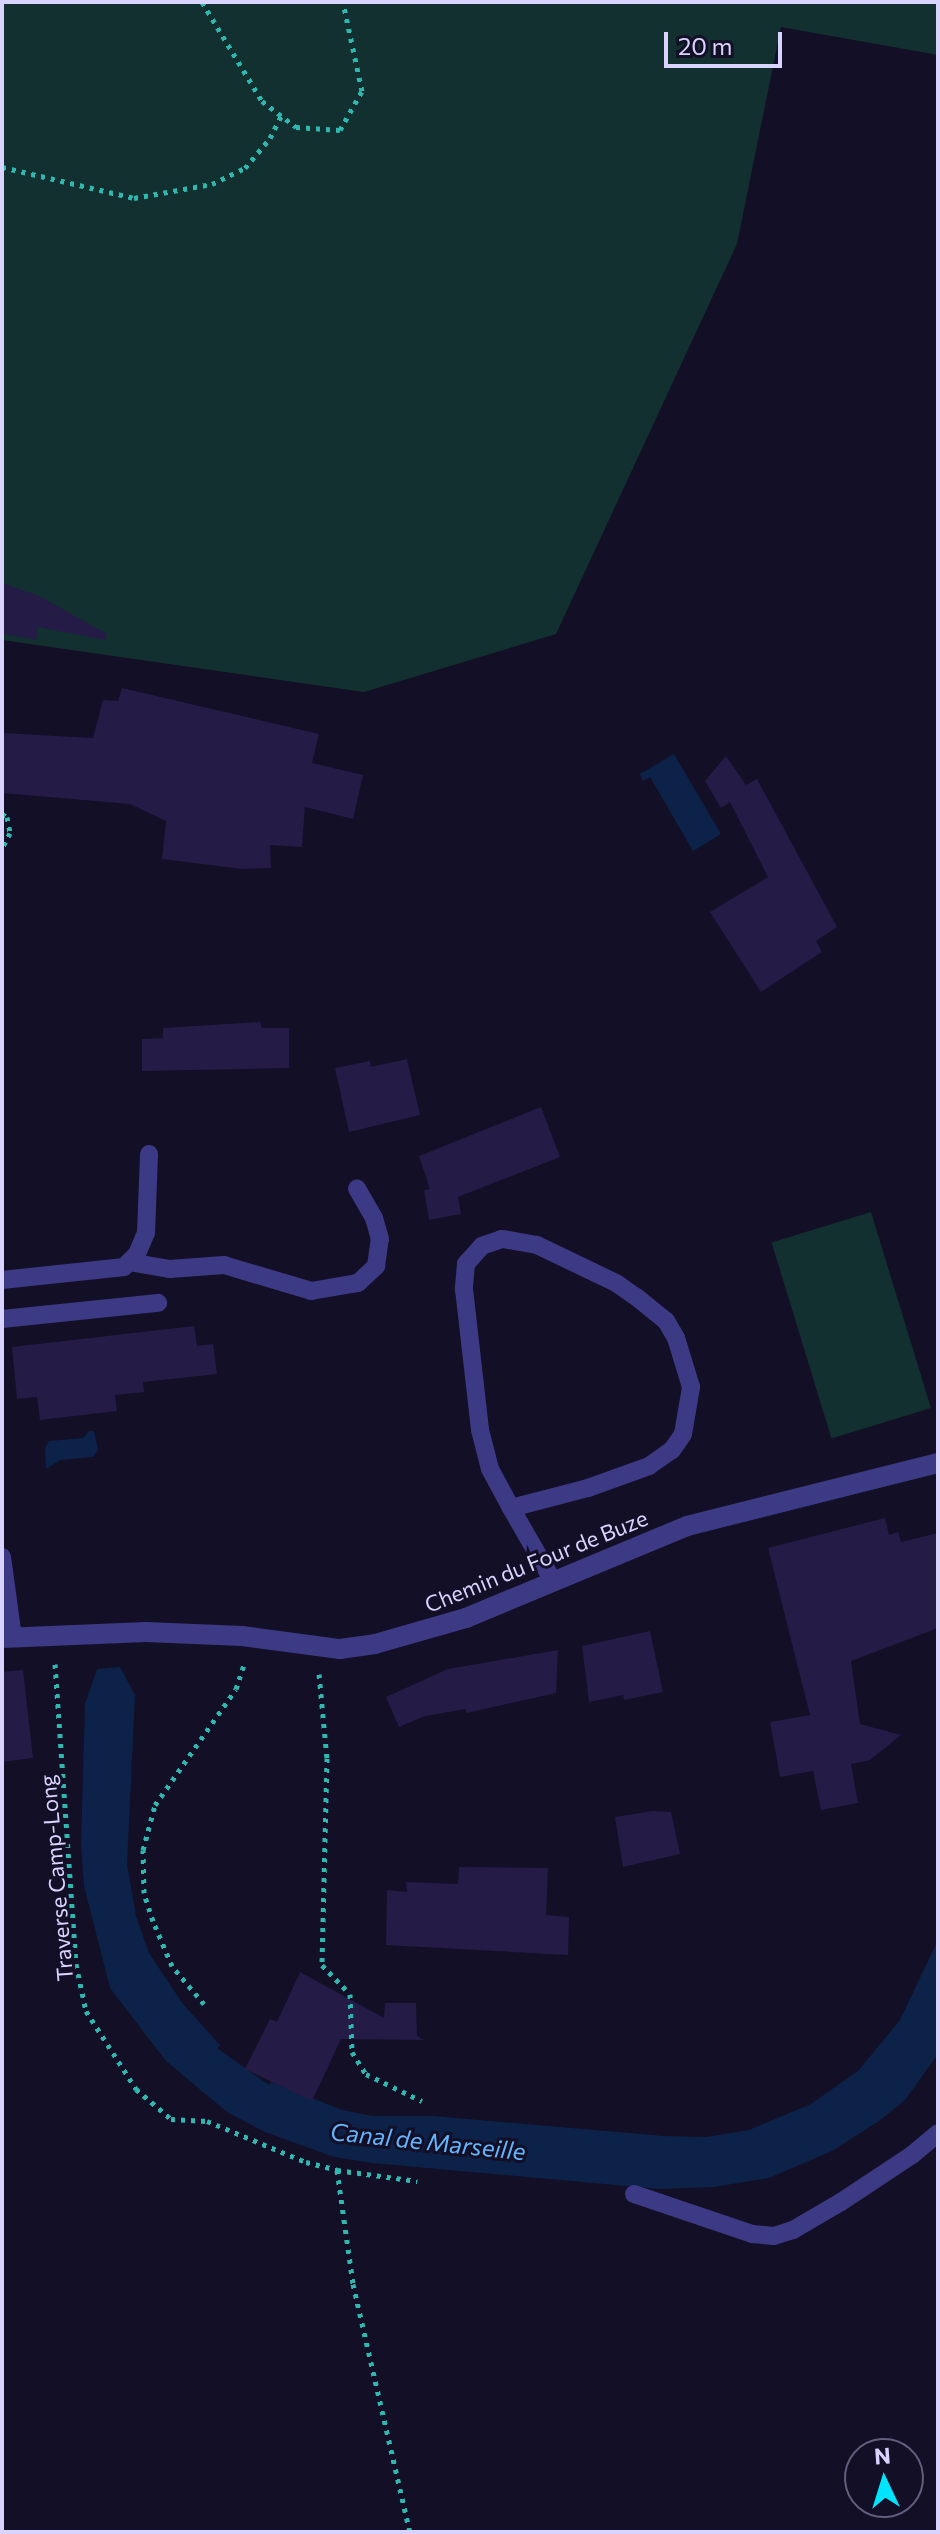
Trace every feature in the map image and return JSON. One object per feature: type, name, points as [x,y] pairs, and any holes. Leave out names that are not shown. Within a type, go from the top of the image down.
[{"type":"street","name":"Chemin du Four de Buze","points":[[7,1637],[146,1632],[254,1638],[316,1647],[352,1647],[424,1632],[687,1526],[938,1463]]},
{"type":"lane","points":[[2,1280],[114,1269],[129,1262],[146,1233],[149,1154]]},
{"type":"lane","points":[[129,1262],[170,1269],[224,1265],[311,1291],[358,1283],[376,1266],[380,1239],[374,1218],[357,1188]]},
{"type":"lane","points":[[511,1508],[588,1488],[649,1466],[672,1450],[683,1434],[691,1387],[671,1330],[636,1297],[616,1283],[537,1245],[502,1239],[482,1246],[466,1264],[464,1289],[484,1454],[511,1508],[553,1581]]},
{"type":"lane","points":[[2,1319],[158,1303]]},
{"type":"lane","points":[[2,1557],[7,1637]]},
{"type":"lane","points":[[634,2194],[752,2234],[774,2236],[793,2230],[841,2202],[912,2155],[938,2133]]},
{"type":"path","points":[[202,2],[262,101],[296,127],[340,130],[362,91],[343,2]]},
{"type":"path","points":[[2,167],[134,198],[212,184],[245,168],[270,138],[281,116]]},
{"type":"path","points":[[2,814],[7,817],[10,833],[2,848]]},
{"type":"path","name":"Traverse Camp-Long","points":[[52,1635],[76,1964],[86,2011],[136,2089],[171,2119],[207,2121],[306,2162],[337,2170],[417,2181]]},
{"type":"path","points":[[204,2004],[172,1966],[153,1921],[144,1893],[143,1850],[155,1805],[236,1689],[254,1638]]},
{"type":"path","points":[[316,1647],[327,1758],[322,1965],[350,1994],[352,2052],[366,2074],[422,2101]]},
{"type":"path","points":[[337,2170],[353,2284],[410,2532]]},
{"type":"green space","points":[[2,2],[938,2],[938,55],[781,27],[737,244],[556,634],[364,692],[2,640]]},
{"type":"green space","points":[[871,1212],[931,1408],[831,1438],[772,1242]]},
{"type":"water","points":[[674,754],[721,834],[693,851],[650,777],[643,781],[640,774]]},
{"type":"water","points":[[89,1431],[94,1431],[98,1450],[93,1457],[60,1460],[46,1469],[45,1448],[49,1441],[83,1438]]},
{"type":"water","name":"Canal de Marseille","points":[[120,1667],[135,1695],[127,1864],[136,1916],[149,1953],[183,2004],[220,2045],[217,2048],[269,2085],[272,2082],[342,2110],[373,2116],[433,2116],[664,2136],[707,2137],[749,2130],[811,2104],[859,2070],[900,2020],[938,1940],[938,2054],[905,2100],[832,2151],[769,2178],[714,2187],[659,2189],[372,2163],[334,2157],[265,2132],[227,2112],[166,2061],[110,1988],[84,1886],[81,1845],[85,1704],[97,1669]]},
{"type":"building","points":[[2,583],[39,596],[107,634],[105,640],[38,627],[36,640],[2,634]]},
{"type":"building","points":[[122,688],[319,734],[312,763],[363,775],[353,819],[305,807],[302,847],[270,845],[271,868],[242,869],[162,859],[166,821],[130,804],[2,793],[2,733],[93,738],[103,700],[118,701]]},
{"type":"building","points":[[726,756],[746,785],[757,779],[837,927],[816,941],[822,952],[761,992],[710,912],[768,877],[730,802],[721,808],[705,781]]},
{"type":"building","points":[[260,1022],[262,1028],[289,1028],[289,1068],[142,1071],[142,1039],[163,1038],[163,1028]]},
{"type":"building","points":[[407,1059],[420,1115],[349,1132],[335,1068],[370,1061],[371,1067]]},
{"type":"building","points":[[541,1107],[560,1157],[458,1197],[461,1214],[429,1220],[424,1190],[430,1189],[419,1156]]},
{"type":"building","points":[[194,1326],[197,1346],[213,1344],[217,1374],[143,1382],[144,1392],[115,1395],[117,1411],[40,1420],[37,1397],[17,1399],[12,1347]]},
{"type":"building","points":[[885,1518],[889,1535],[898,1532],[901,1542],[938,1533],[938,1628],[851,1661],[860,1724],[901,1735],[870,1760],[851,1764],[858,1803],[821,1810],[813,1771],[780,1777],[770,1722],[810,1715],[768,1548]]},
{"type":"building","points":[[650,1631],[663,1692],[624,1700],[623,1695],[589,1702],[582,1646]]},
{"type":"building","points":[[558,1650],[556,1693],[466,1713],[466,1709],[425,1716],[399,1727],[386,1697],[448,1669]]},
{"type":"building","points":[[23,1670],[33,1758],[2,1762],[2,1672]]},
{"type":"building","points":[[653,1811],[671,1812],[680,1854],[623,1867],[615,1817]]},
{"type":"building","points":[[459,1867],[548,1868],[546,1915],[569,1917],[568,1955],[386,1945],[387,1890],[407,1892],[406,1882],[458,1884]]},
{"type":"building","points":[[300,1972],[384,2018],[385,2003],[416,2003],[417,2036],[424,2040],[341,2039],[312,2101],[245,2069],[270,2019],[277,2022]]}]
